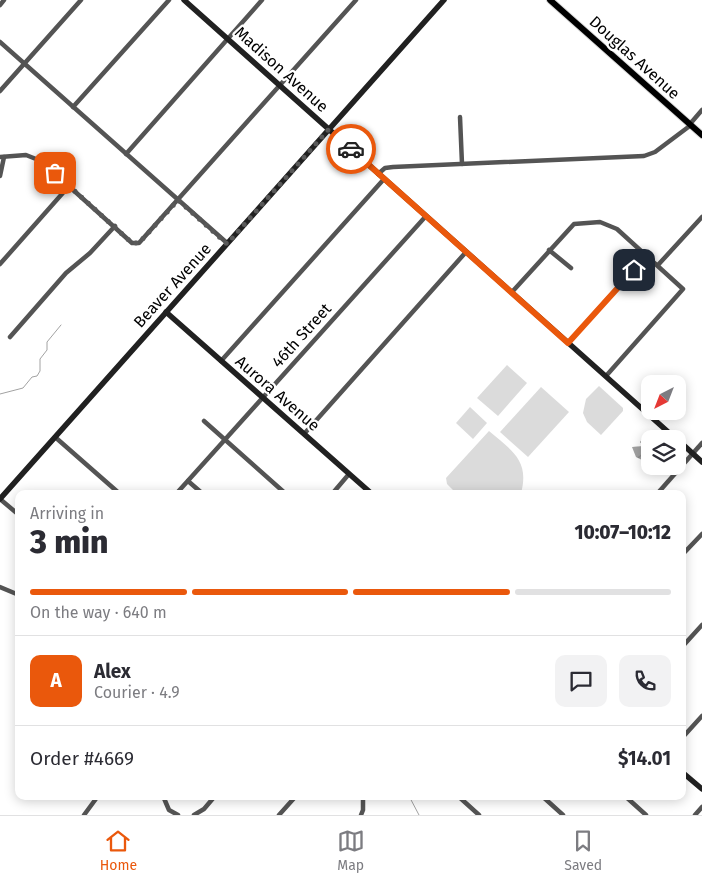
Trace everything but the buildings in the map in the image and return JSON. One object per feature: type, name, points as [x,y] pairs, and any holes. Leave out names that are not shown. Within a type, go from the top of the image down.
[{"type":"main road","name":"Douglas Avenue","points":[[550,0],[702,135]]},
{"type":"street","points":[[0,5],[4,0]]},
{"type":"street","points":[[0,91],[81,0]]},
{"type":"street","points":[[74,107],[169,0]]},
{"type":"street","name":"Madison Avenue","points":[[184,0],[667,430]]},
{"type":"street","points":[[126,154],[262,0]]},
{"type":"street","points":[[0,176],[2,157],[22,154],[33,156],[42,161],[132,243],[137,244],[356,0]]},
{"type":"street","name":"Beaver Avenue","points":[[0,499],[444,0]]},
{"type":"street","points":[[0,42],[227,244]]},
{"type":"street","points":[[378,174],[388,167],[644,156],[655,152],[690,125],[702,110]]},
{"type":"street","points":[[460,117],[462,164]]},
{"type":"street","points":[[221,361],[384,179]]},
{"type":"street","points":[[0,264],[69,186]]},
{"type":"street","name":"46th Street","points":[[179,490],[426,216]]},
{"type":"street","points":[[658,265],[702,217]]},
{"type":"street","points":[[512,292],[574,224],[600,222],[617,228],[681,286],[681,292],[606,376]]},
{"type":"street","points":[[10,337],[66,273],[90,253],[115,226]]},
{"type":"street","points":[[549,250],[570,268]]},
{"type":"street","points":[[304,434],[466,252]]},
{"type":"street","points":[[568,343],[646,255]]},
{"type":"street","name":"Aurora Avenue","points":[[166,312],[367,490]]},
{"type":"street","points":[[204,421],[281,490]]},
{"type":"street","points":[[55,437],[115,490]]},
{"type":"street","points":[[661,490],[702,443]]},
{"type":"street","name":"Madison Avenue","points":[[686,447],[702,462]]},
{"type":"street","points":[[335,490],[349,474]]},
{"type":"street","points":[[188,480],[199,490]]},
{"type":"street","points":[[0,499],[15,512]]},
{"type":"street","points":[[686,552],[702,534]]},
{"type":"street","points":[[0,587],[15,593]]},
{"type":"street","points":[[686,643],[702,625]]},
{"type":"street","points":[[686,734],[702,716]]},
{"type":"street","points":[[686,775],[702,789]]},
{"type":"street","points":[[84,815],[95,800]]},
{"type":"street","points":[[164,800],[165,805],[176,814]]},
{"type":"street","points":[[194,815],[204,809],[212,800]]},
{"type":"street","points":[[279,815],[292,800]]},
{"type":"street","points":[[361,815],[364,810],[364,800]]},
{"type":"street","points":[[462,800],[479,815]]},
{"type":"street","points":[[546,800],[563,815]]},
{"type":"street","points":[[629,800],[646,815]]},
{"type":"street","points":[[695,815],[702,807]]},
{"type":"shaded area","points":[[507,365],[527,383],[498,416],[477,398]]},
{"type":"shaded area","points":[[599,386],[623,408],[623,411],[601,435],[587,422],[583,413],[586,399]]},
{"type":"shaded area","points":[[541,387],[569,412],[528,457],[500,432]]},
{"type":"shaded area","points":[[470,407],[487,423],[473,439],[456,423]]},
{"type":"shaded area","points":[[489,431],[517,457],[523,472],[522,490],[453,490],[447,484],[446,478]]},
{"type":"water","points":[[641,446],[641,460],[636,457],[632,447]]},
{"type":"waterway","points":[[0,394],[23,388],[32,377],[37,376],[40,371],[40,359],[47,350],[47,342],[61,325]]},
{"type":"waterway","points":[[411,800],[419,815]]},
{"type":"way so far","points":[[55,173],[132,243],[139,243],[178,200],[227,244],[329,129],[351,149]]},
{"type":"route","points":[[351,149],[568,343],[634,270]]}]
